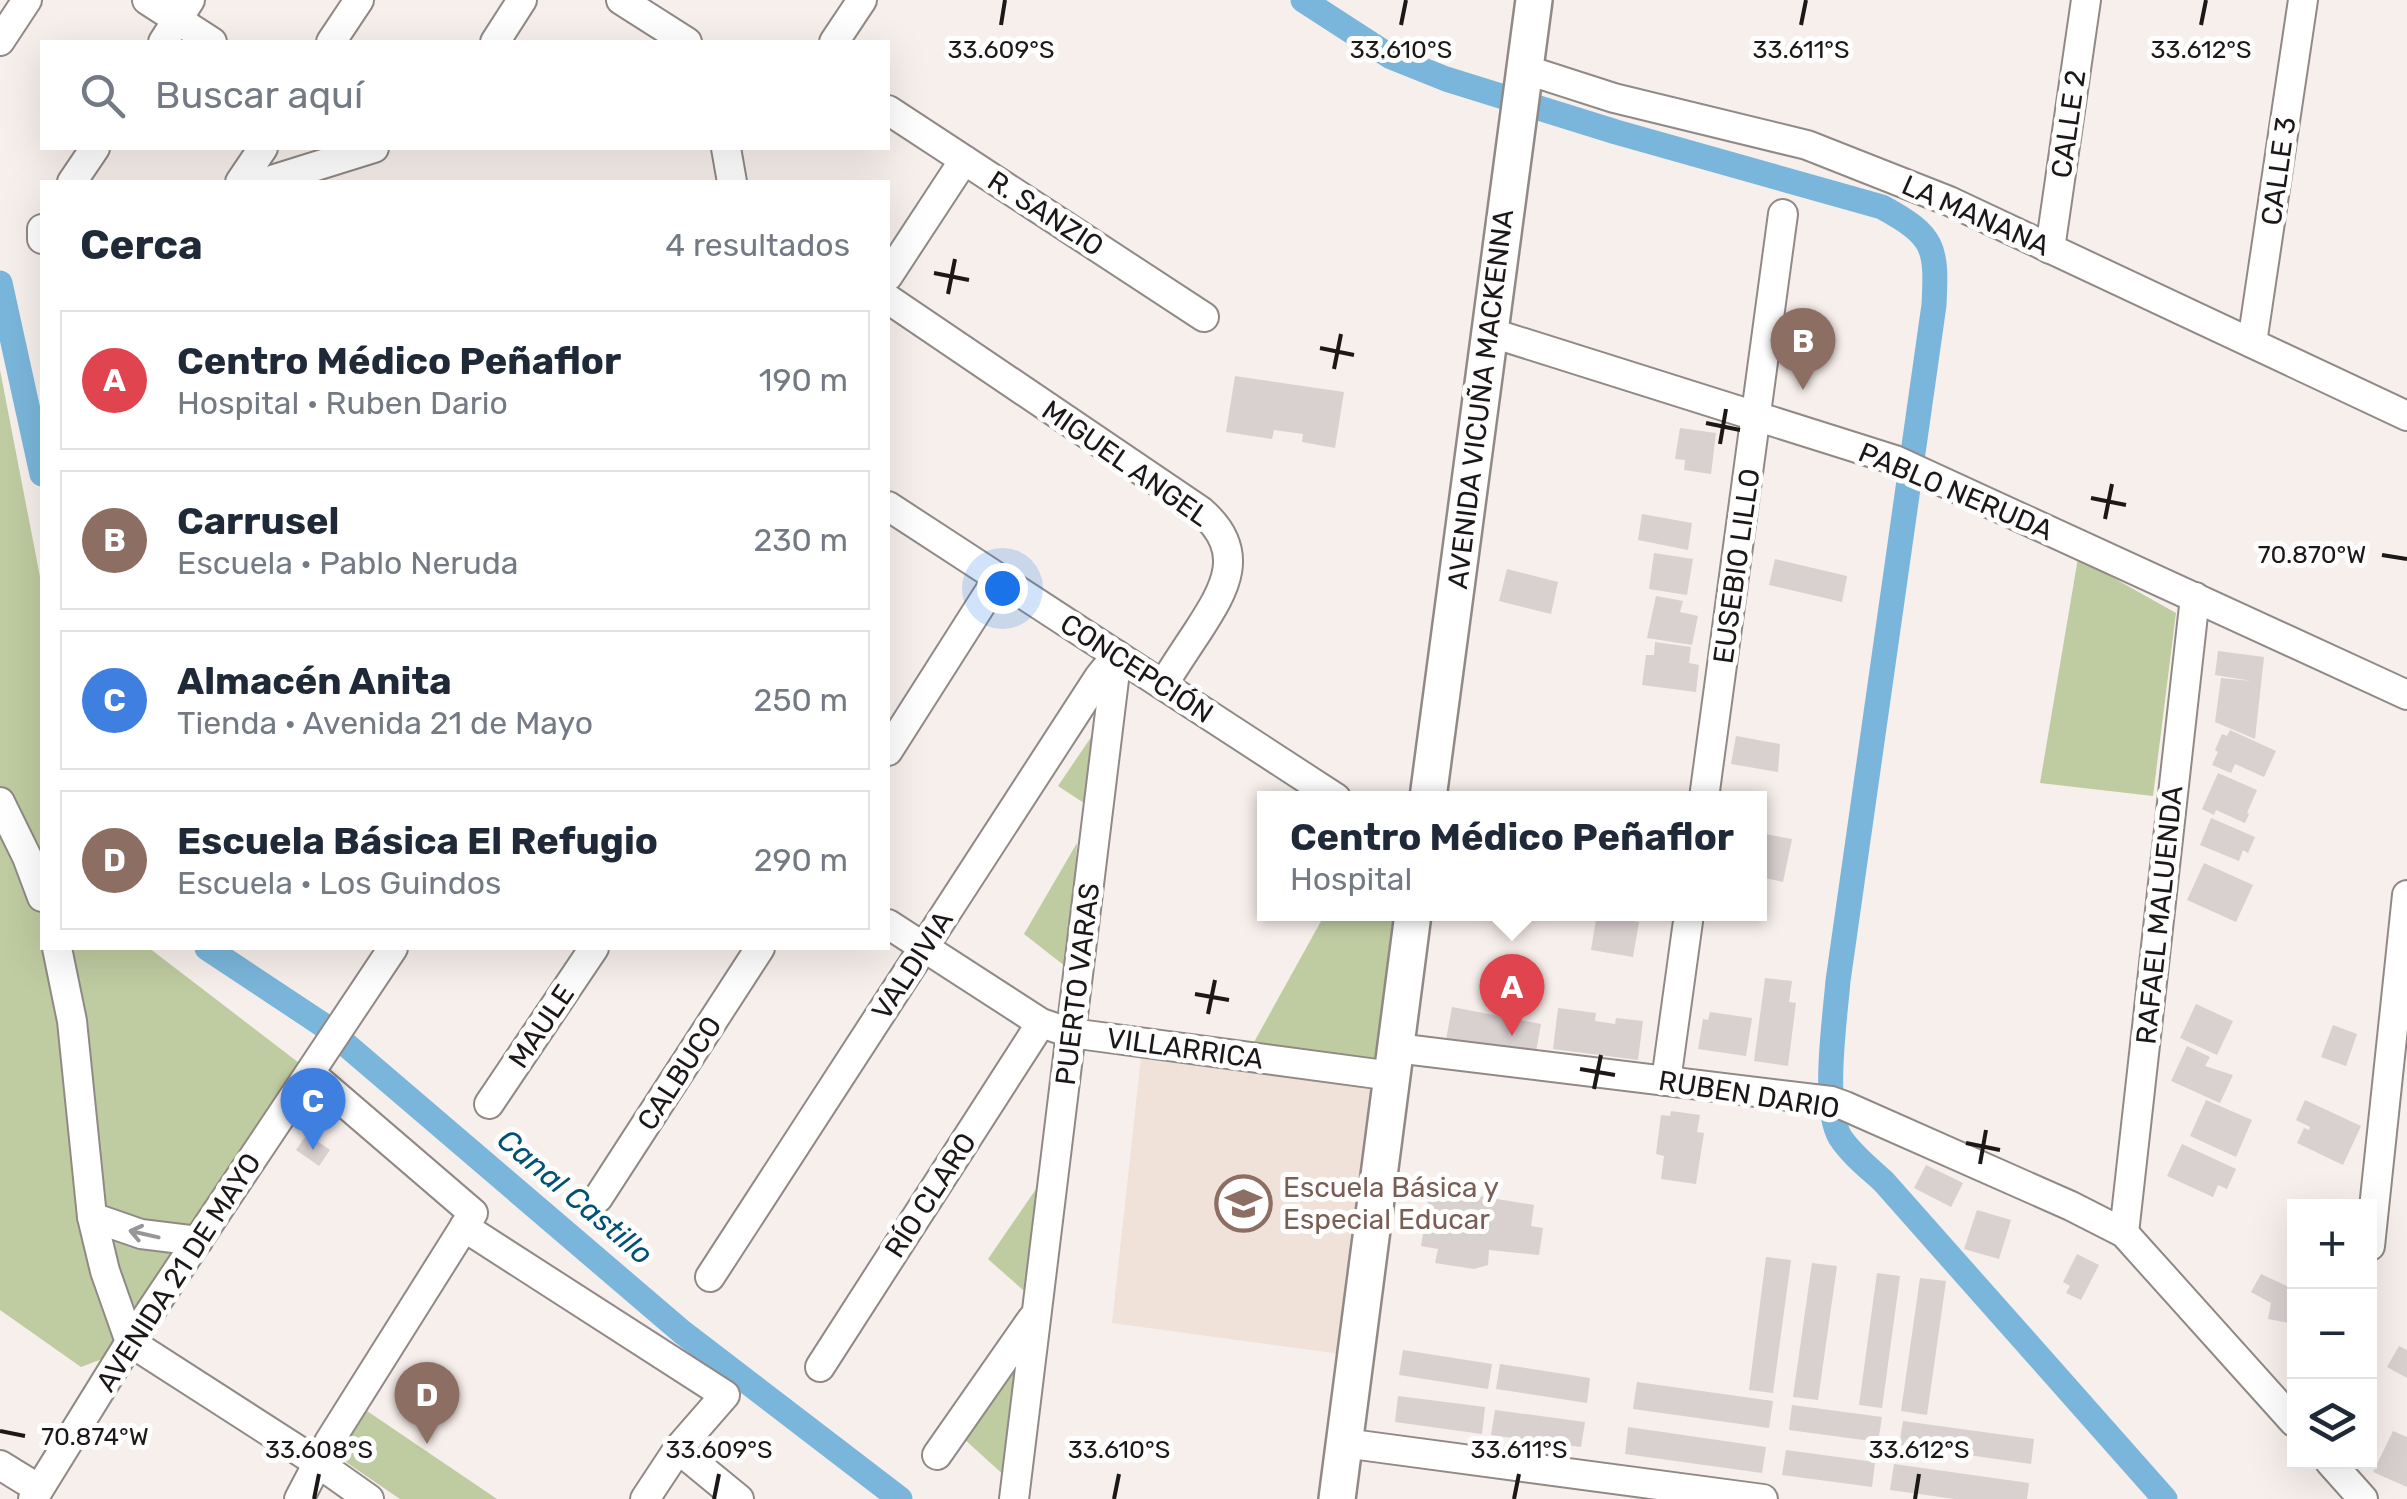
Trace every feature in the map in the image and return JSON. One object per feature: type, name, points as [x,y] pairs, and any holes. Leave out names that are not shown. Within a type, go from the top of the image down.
[{"type":"main road","name":"AVENIDA VICUÑA MACKENNA","points":[[1429,791],[1534,0]]},
{"type":"main road","points":[[1336,1499],[1412,921]]},
{"type":"street","points":[[0,42],[27,0]]},
{"type":"street","points":[[147,0],[209,40]]},
{"type":"street","points":[[332,40],[358,0]]},
{"type":"street","points":[[495,40],[522,0]]},
{"type":"street","points":[[622,0],[656,10],[686,40]]},
{"type":"street","points":[[835,40],[862,0]]},
{"type":"street","name":"CALLE 2","points":[[2050,249],[2086,0]]},
{"type":"street","name":"CALLE 3","points":[[2252,343],[2303,0]]},
{"type":"street","name":"LA MANANA","points":[[1524,69],[1614,98],[1807,146],[1949,201],[2407,416]]},
{"type":"street","name":"R. SANZIO","points":[[890,111],[1204,316]]},
{"type":"street","points":[[73,180],[93,150]]},
{"type":"street","points":[[241,180],[262,150]]},
{"type":"street","points":[[272,180],[368,150]]},
{"type":"street","points":[[726,150],[727,180]]},
{"type":"street","points":[[890,273],[964,160]]},
{"type":"street","name":"EUSEBIO LILLO","points":[[1705,791],[1782,214]]},
{"type":"street","name":"MIGUEL ANGEL","points":[[890,300],[1201,511],[1219,530],[1228,555],[1222,592],[1163,685]]},
{"type":"street","name":"PABLO NERUDA","points":[[1489,332],[1895,460],[2407,695]]},
{"type":"street","name":"CONCEPCIÓN","points":[[890,507],[1325,791]]},
{"type":"street","points":[[890,747],[998,578]]},
{"type":"street","name":"RAFAEL MALUENDA","points":[[2124,1234],[2194,597]]},
{"type":"street","name":"VALDIVIA","points":[[710,1277],[1099,677],[1118,655]]},
{"type":"street","name":"PUERTO VARAS","points":[[1014,1499],[1118,655]]},
{"type":"street","points":[[0,802],[28,857],[40,892]]},
{"type":"street","points":[[2375,1199],[2407,895]]},
{"type":"street","points":[[1666,1081],[1688,921]]},
{"type":"street","name":"VILLARRICA","points":[[890,925],[1041,1023],[1071,1032],[1394,1062]]},
{"type":"street","points":[[58,950],[72,1021],[92,1218],[108,1282],[130,1342],[370,1499]]},
{"type":"street","name":"AVENIDA 21 DE MAYO","points":[[36,1494],[130,1342],[392,950]]},
{"type":"street","name":"MAULE","points":[[488,1104],[593,950]]},
{"type":"street","name":"CALBUCO","points":[[598,1198],[759,950]]},
{"type":"street","name":"RÍO CLARO","points":[[820,1367],[1041,1023]]},
{"type":"street","name":"RUBEN DARIO","points":[[1394,1062],[1666,1081],[1831,1101],[2070,1206],[2124,1234],[2287,1414]]},
{"type":"street","points":[[317,1063],[468,1220],[724,1396],[678,1449],[645,1499]]},
{"type":"street","points":[[92,1218],[141,1234],[198,1241]]},
{"type":"street","points":[[299,1499],[329,1442],[468,1220]]},
{"type":"street","name":"PUERTO VARAS","points":[[937,1455],[1036,1313]]},
{"type":"street","points":[[1344,1442],[1762,1499]]},
{"type":"street","points":[[678,1449],[739,1499]]},
{"type":"street","points":[[0,1465],[36,1494]]},
{"type":"shaded area","name":"Escuela Básica y Especial Educar","points":[[1141,1058],[1381,1083],[1341,1354],[1112,1323]]},
{"type":"green space","points":[[0,370],[40,577],[40,950],[152,950],[307,1069],[102,1359],[81,1367],[0,1310]]},
{"type":"green space","points":[[2078,558],[2176,613],[2153,796],[2040,783]]},
{"type":"green space","points":[[1100,724],[1090,807],[1058,786]]},
{"type":"green space","points":[[1077,843],[1070,970],[1024,934]]},
{"type":"green space","points":[[1321,921],[1410,921],[1391,1067],[1253,1044]]},
{"type":"green space","points":[[1047,1173],[1032,1298],[988,1259]]},
{"type":"green space","points":[[1022,1351],[1006,1477],[963,1438]]},
{"type":"green space","points":[[367,1411],[497,1499],[400,1499],[337,1456]]},
{"type":"building","points":[[1235,376],[1344,392],[1335,448],[1302,442],[1303,434],[1274,430],[1272,439],[1226,432]]},
{"type":"building","points":[[1680,428],[1716,433],[1711,474],[1684,470],[1685,460],[1675,459]]},
{"type":"building","points":[[1642,514],[1692,523],[1688,550],[1638,540]]},
{"type":"building","points":[[1654,553],[1693,559],[1687,595],[1649,589]]},
{"type":"building","points":[[1775,559],[1847,576],[1842,602],[1769,585]]},
{"type":"building","points":[[1507,569],[1558,582],[1551,614],[1499,601]]},
{"type":"building","points":[[1656,596],[1683,601],[1680,612],[1698,616],[1692,645],[1647,638]]},
{"type":"building","points":[[1655,642],[1691,647],[1689,663],[1699,665],[1696,692],[1642,685],[1646,655],[1654,655]]},
{"type":"building","points":[[2218,651],[2264,657],[2255,739],[2215,722],[2221,678],[2252,681],[2215,675]]},
{"type":"building","points":[[2230,730],[2276,751],[2264,777],[2235,764],[2231,773],[2212,765],[2222,734],[2227,736]]},
{"type":"building","points":[[1736,736],[1780,744],[1778,772],[1731,764]]},
{"type":"building","points":[[2218,773],[2257,790],[2245,823],[2216,810],[2214,815],[2202,809]]},
{"type":"building","points":[[2211,818],[2255,837],[2248,853],[2243,850],[2239,861],[2200,845]]},
{"type":"building","points":[[1767,834],[1792,839],[1783,882],[1767,879]]},
{"type":"building","points":[[2204,863],[2253,885],[2236,922],[2187,900]]},
{"type":"building","points":[[1596,921],[1639,922],[1633,957],[1591,950]]},
{"type":"building","points":[[1765,978],[1792,981],[1789,1002],[1796,1003],[1788,1066],[1754,1061]]},
{"type":"building","points":[[2196,1004],[2233,1021],[2217,1055],[2180,1038]]},
{"type":"building","points":[[1452,1007],[1541,1024],[1535,1057],[1446,1040]]},
{"type":"building","points":[[1558,1008],[1596,1013],[1595,1021],[1643,1021],[1638,1060],[1553,1049]]},
{"type":"building","points":[[1710,1012],[1752,1018],[1746,1056],[1698,1049],[1703,1019],[1708,1020]]},
{"type":"building","points":[[2333,1025],[2357,1034],[2346,1066],[2321,1057]]},
{"type":"building","points":[[2187,1046],[2210,1057],[2205,1066],[2233,1075],[2220,1103],[2171,1081]]},
{"type":"building","points":[[2206,1100],[2252,1120],[2236,1157],[2190,1136]]},
{"type":"building","points":[[2305,1100],[2361,1126],[2343,1165],[2297,1143],[2304,1128],[2310,1127],[2296,1120]]},
{"type":"building","points":[[1671,1111],[1700,1115],[1697,1132],[1704,1133],[1696,1184],[1661,1179],[1664,1156],[1656,1154],[1661,1115],[1670,1116]]},
{"type":"building","points":[[307,1134],[330,1150],[319,1166],[296,1150]]},
{"type":"building","points":[[2182,1144],[2236,1169],[2227,1189],[2218,1185],[2213,1197],[2167,1176]]},
{"type":"building","points":[[1926,1165],[1963,1183],[1951,1207],[1914,1188]]},
{"type":"building","points":[[1431,1184],[1534,1205],[1531,1226],[1543,1228],[1539,1255],[1489,1250],[1488,1265],[1474,1269],[1435,1263],[1438,1249],[1421,1246]]},
{"type":"building","points":[[1977,1210],[2011,1220],[1999,1259],[1964,1249]]},
{"type":"building","points":[[2077,1254],[2099,1265],[2081,1300],[2066,1293],[2070,1286],[2063,1282]]},
{"type":"building","points":[[1766,1257],[1791,1260],[1773,1393],[1749,1390]]},
{"type":"building","points":[[1812,1263],[1837,1266],[1818,1400],[1793,1397]]},
{"type":"building","points":[[1877,1273],[1900,1276],[1882,1408],[1859,1405]]},
{"type":"building","points":[[2261,1274],[2287,1286],[2287,1323],[2268,1319],[2271,1303],[2251,1292]]},
{"type":"building","points":[[1920,1278],[1946,1281],[1927,1415],[1901,1411]]},
{"type":"building","points":[[2399,1346],[2407,1350],[2407,1378],[2387,1367]]},
{"type":"building","points":[[1403,1350],[1492,1364],[1488,1389],[1399,1375]]},
{"type":"building","points":[[1500,1364],[1590,1378],[1587,1403],[1496,1389]]},
{"type":"building","points":[[1637,1382],[1773,1401],[1769,1428],[1633,1409]]},
{"type":"building","points":[[1398,1396],[1485,1407],[1482,1434],[1395,1422]]},
{"type":"building","points":[[1792,1405],[1882,1417],[1878,1442],[1789,1430]]},
{"type":"building","points":[[1495,1410],[1585,1422],[1581,1447],[1491,1435]]},
{"type":"building","points":[[1903,1421],[2034,1439],[2031,1464],[1899,1445]]},
{"type":"building","points":[[1628,1427],[1766,1447],[1762,1473],[1625,1454]]},
{"type":"building","points":[[2393,1431],[2407,1437],[2407,1487],[2373,1472]]},
{"type":"building","points":[[1786,1450],[1875,1462],[1872,1487],[1782,1475]]},
{"type":"building","points":[[1894,1464],[2029,1483],[2027,1499],[1955,1499],[1890,1490]]},
{"type":"waterway","points":[[1303,0],[1391,57],[1446,79],[1882,207],[1913,226],[1929,245],[1935,269],[1934,305],[1838,981],[1831,1061],[1835,1123],[1849,1149],[1884,1182],[2165,1499]]},
{"type":"waterway","name":"Canal Castillo","points":[[0,283],[40,465]]},
{"type":"waterway","name":"Canal Castillo","points":[[210,950],[323,1025],[682,1332],[900,1499]]},
{"type":"place","name":"Carrusel","points":[[1803,390]]},
{"type":"place","name":"Centro Médico Peñaflor","points":[[1512,1036]]},
{"type":"place","name":"Almacén Anita","points":[[313,1150]]},
{"type":"place","name":"Escuela Básica y Especial Educar","points":[[1244,1203]]},
{"type":"place","name":"Escuela Básica El Refugio","points":[[427,1444]]}]
